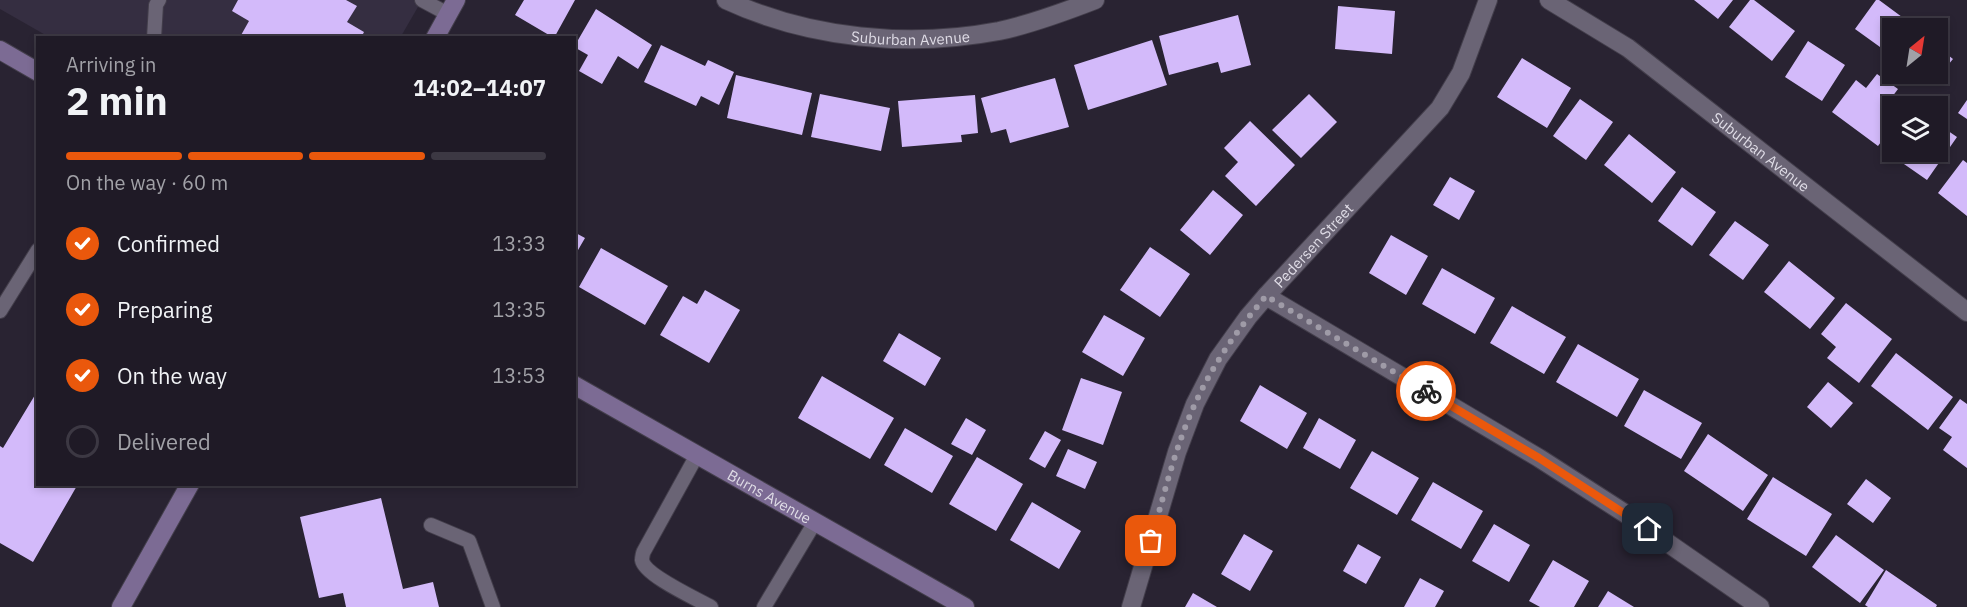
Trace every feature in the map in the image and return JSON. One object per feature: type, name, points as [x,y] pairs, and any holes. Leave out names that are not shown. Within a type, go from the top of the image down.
[{"type":"street","name":"Suburban Avenue","points":[[726,0],[787,22],[837,33],[888,39],[939,39],[1000,31],[1049,18],[1095,0]]},
{"type":"street","name":"Pedersen Street","points":[[1131,607],[1177,452],[1195,404],[1218,359],[1266,296],[1440,108],[1461,74],[1488,0]]},
{"type":"street","name":"Suburban Avenue","points":[[1549,0],[1628,48],[1967,312]]},
{"type":"street","points":[[436,36],[452,7]]},
{"type":"street","points":[[0,50],[36,71]]},
{"type":"street","points":[[1266,296],[1539,458],[1629,516],[1760,607]]},
{"type":"street","name":"Burns Avenue","points":[[576,386],[965,607]]},
{"type":"street","points":[[121,607],[189,486]]},
{"type":"lane","points":[[422,0],[452,7]]},
{"type":"lane","points":[[153,2],[154,36]]},
{"type":"lane","points":[[0,311],[36,253]]},
{"type":"lane","points":[[697,455],[644,551],[642,559],[645,567],[654,575],[711,607]]},
{"type":"lane","points":[[764,607],[815,522]]},
{"type":"lane","points":[[431,525],[469,541],[493,607]]},
{"type":"shaded area","points":[[0,0],[422,0],[401,36],[47,36],[0,9]]},
{"type":"building","points":[[238,0],[346,0],[357,6],[347,22],[364,32],[362,36],[241,36],[249,21],[232,11]]},
{"type":"building","points":[[524,0],[575,0],[555,36],[551,36],[515,15]]},
{"type":"building","points":[[1694,0],[1733,0],[1718,19]]},
{"type":"building","points":[[1750,0],[1754,0],[1795,31],[1772,61],[1729,27]]},
{"type":"building","points":[[1876,0],[1902,17],[1882,18],[1882,44],[1880,47],[1855,29]]},
{"type":"building","points":[[1338,6],[1395,11],[1392,54],[1335,49]]},
{"type":"building","points":[[596,9],[652,45],[638,69],[618,56],[602,84],[579,71],[588,55],[576,48],[576,44]]},
{"type":"building","points":[[1238,15],[1251,65],[1221,73],[1218,62],[1169,75],[1159,36]]},
{"type":"building","points":[[1152,40],[1167,85],[1088,110],[1074,65]]},
{"type":"building","points":[[1808,41],[1845,65],[1822,101],[1785,77]]},
{"type":"building","points":[[661,45],[705,66],[708,60],[734,72],[719,105],[701,96],[696,106],[644,82]]},
{"type":"building","points":[[1948,55],[1953,59],[1948,65]]},
{"type":"building","points":[[1522,58],[1571,88],[1547,128],[1497,97]]},
{"type":"building","points":[[1877,74],[1882,78],[1882,84],[1891,84],[1898,89],[1893,96],[1882,96],[1882,141],[1878,146],[1832,112],[1856,80],[1866,88]]},
{"type":"building","points":[[736,75],[812,93],[802,135],[727,118]]},
{"type":"building","points":[[1055,78],[1069,127],[1010,143],[1006,129],[991,133],[981,98]]},
{"type":"building","points":[[820,94],[890,108],[881,151],[811,137]]},
{"type":"building","points":[[1309,94],[1337,122],[1301,158],[1272,130]]},
{"type":"building","points":[[975,95],[978,133],[961,135],[962,142],[902,147],[898,101]]},
{"type":"building","points":[[1580,99],[1613,122],[1586,160],[1553,136]]},
{"type":"building","points":[[1967,100],[1967,119],[1958,113]]},
{"type":"building","points":[[1250,121],[1295,165],[1256,206],[1225,176],[1238,162],[1224,148]]},
{"type":"building","points":[[1948,131],[1957,137],[1948,150]]},
{"type":"building","points":[[1629,134],[1676,172],[1652,203],[1604,165]]},
{"type":"building","points":[[1963,160],[1967,163],[1967,216],[1938,193]]},
{"type":"building","points":[[1901,162],[1940,162],[1927,180]]},
{"type":"building","points":[[1450,177],[1475,191],[1459,220],[1433,205]]},
{"type":"building","points":[[1682,187],[1716,212],[1692,246],[1658,221]]},
{"type":"building","points":[[1213,190],[1243,215],[1210,255],[1180,230]]},
{"type":"building","points":[[1735,221],[1769,245],[1743,280],[1709,255]]},
{"type":"building","points":[[576,233],[585,238],[576,254]]},
{"type":"building","points":[[1391,235],[1428,256],[1406,295],[1369,273]]},
{"type":"building","points":[[1150,247],[1190,274],[1160,317],[1120,290]]},
{"type":"building","points":[[601,248],[668,286],[645,325],[579,287]]},
{"type":"building","points":[[1789,261],[1835,298],[1810,329],[1764,292]]},
{"type":"building","points":[[1442,268],[1495,298],[1475,334],[1422,304]]},
{"type":"building","points":[[705,290],[740,310],[709,363],[660,335],[683,296],[697,304]]},
{"type":"building","points":[[1846,303],[1892,339],[1859,383],[1827,358],[1836,347],[1821,334]]},
{"type":"building","points":[[1512,306],[1566,337],[1544,374],[1490,343]]},
{"type":"building","points":[[1104,315],[1145,338],[1123,376],[1082,352]]},
{"type":"building","points":[[899,333],[941,358],[925,386],[883,361]]},
{"type":"building","points":[[1578,344],[1639,379],[1617,417],[1556,382]]},
{"type":"building","points":[[1896,353],[1953,397],[1928,430],[1871,386]]},
{"type":"building","points":[[822,376],[894,418],[870,459],[798,418]]},
{"type":"building","points":[[1081,378],[1122,392],[1103,445],[1062,430]]},
{"type":"building","points":[[1828,382],[1853,403],[1831,428],[1807,407]]},
{"type":"building","points":[[1260,385],[1307,413],[1287,449],[1240,421]]},
{"type":"building","points":[[1644,390],[1702,423],[1681,459],[1624,426]]},
{"type":"building","points":[[36,393],[36,486],[77,486],[33,562],[0,543],[0,446],[3,448]]},
{"type":"building","points":[[1960,399],[1967,404],[1967,468],[1943,450],[1952,437],[1939,428]]},
{"type":"building","points":[[966,418],[986,430],[972,455],[951,444]]},
{"type":"building","points":[[1319,418],[1356,440],[1340,469],[1303,448]]},
{"type":"building","points":[[905,428],[953,456],[932,493],[884,465]]},
{"type":"building","points":[[1045,431],[1061,440],[1045,468],[1029,459]]},
{"type":"building","points":[[1708,434],[1768,475],[1743,511],[1684,471]]},
{"type":"building","points":[[1068,449],[1097,462],[1085,489],[1056,476]]},
{"type":"building","points":[[1372,451],[1419,478],[1397,515],[1350,488]]},
{"type":"building","points":[[977,457],[1023,484],[996,531],[949,504]]},
{"type":"building","points":[[1773,477],[1832,514],[1806,556],[1747,519]]},
{"type":"building","points":[[1866,479],[1891,498],[1873,523],[1847,504]]},
{"type":"building","points":[[1433,482],[1483,511],[1461,549],[1411,520]]},
{"type":"building","points":[[381,498],[403,589],[433,582],[439,607],[346,607],[343,593],[319,598],[300,517]]},
{"type":"building","points":[[1032,502],[1081,531],[1059,569],[1010,540]]},
{"type":"building","points":[[1494,524],[1530,545],[1509,582],[1472,561]]},
{"type":"building","points":[[1244,534],[1273,551],[1250,591],[1221,574]]},
{"type":"building","points":[[1836,535],[1884,570],[1860,603],[1812,567]]},
{"type":"building","points":[[1358,544],[1381,557],[1366,584],[1343,571]]},
{"type":"building","points":[[1553,560],[1589,581],[1574,607],[1540,607],[1529,601]]},
{"type":"building","points":[[1886,570],[1937,605],[1936,607],[1868,607],[1865,605]]},
{"type":"building","points":[[1420,578],[1444,591],[1435,607],[1404,607]]},
{"type":"building","points":[[1608,591],[1634,607],[1598,607]]},
{"type":"building","points":[[1193,593],[1217,607],[1185,607]]},
{"type":"way so far","points":[[1151,541],[1177,452],[1195,404],[1218,359],[1266,296],[1426,391]]},
{"type":"route","points":[[1426,391],[1539,458],[1648,529]]}]
